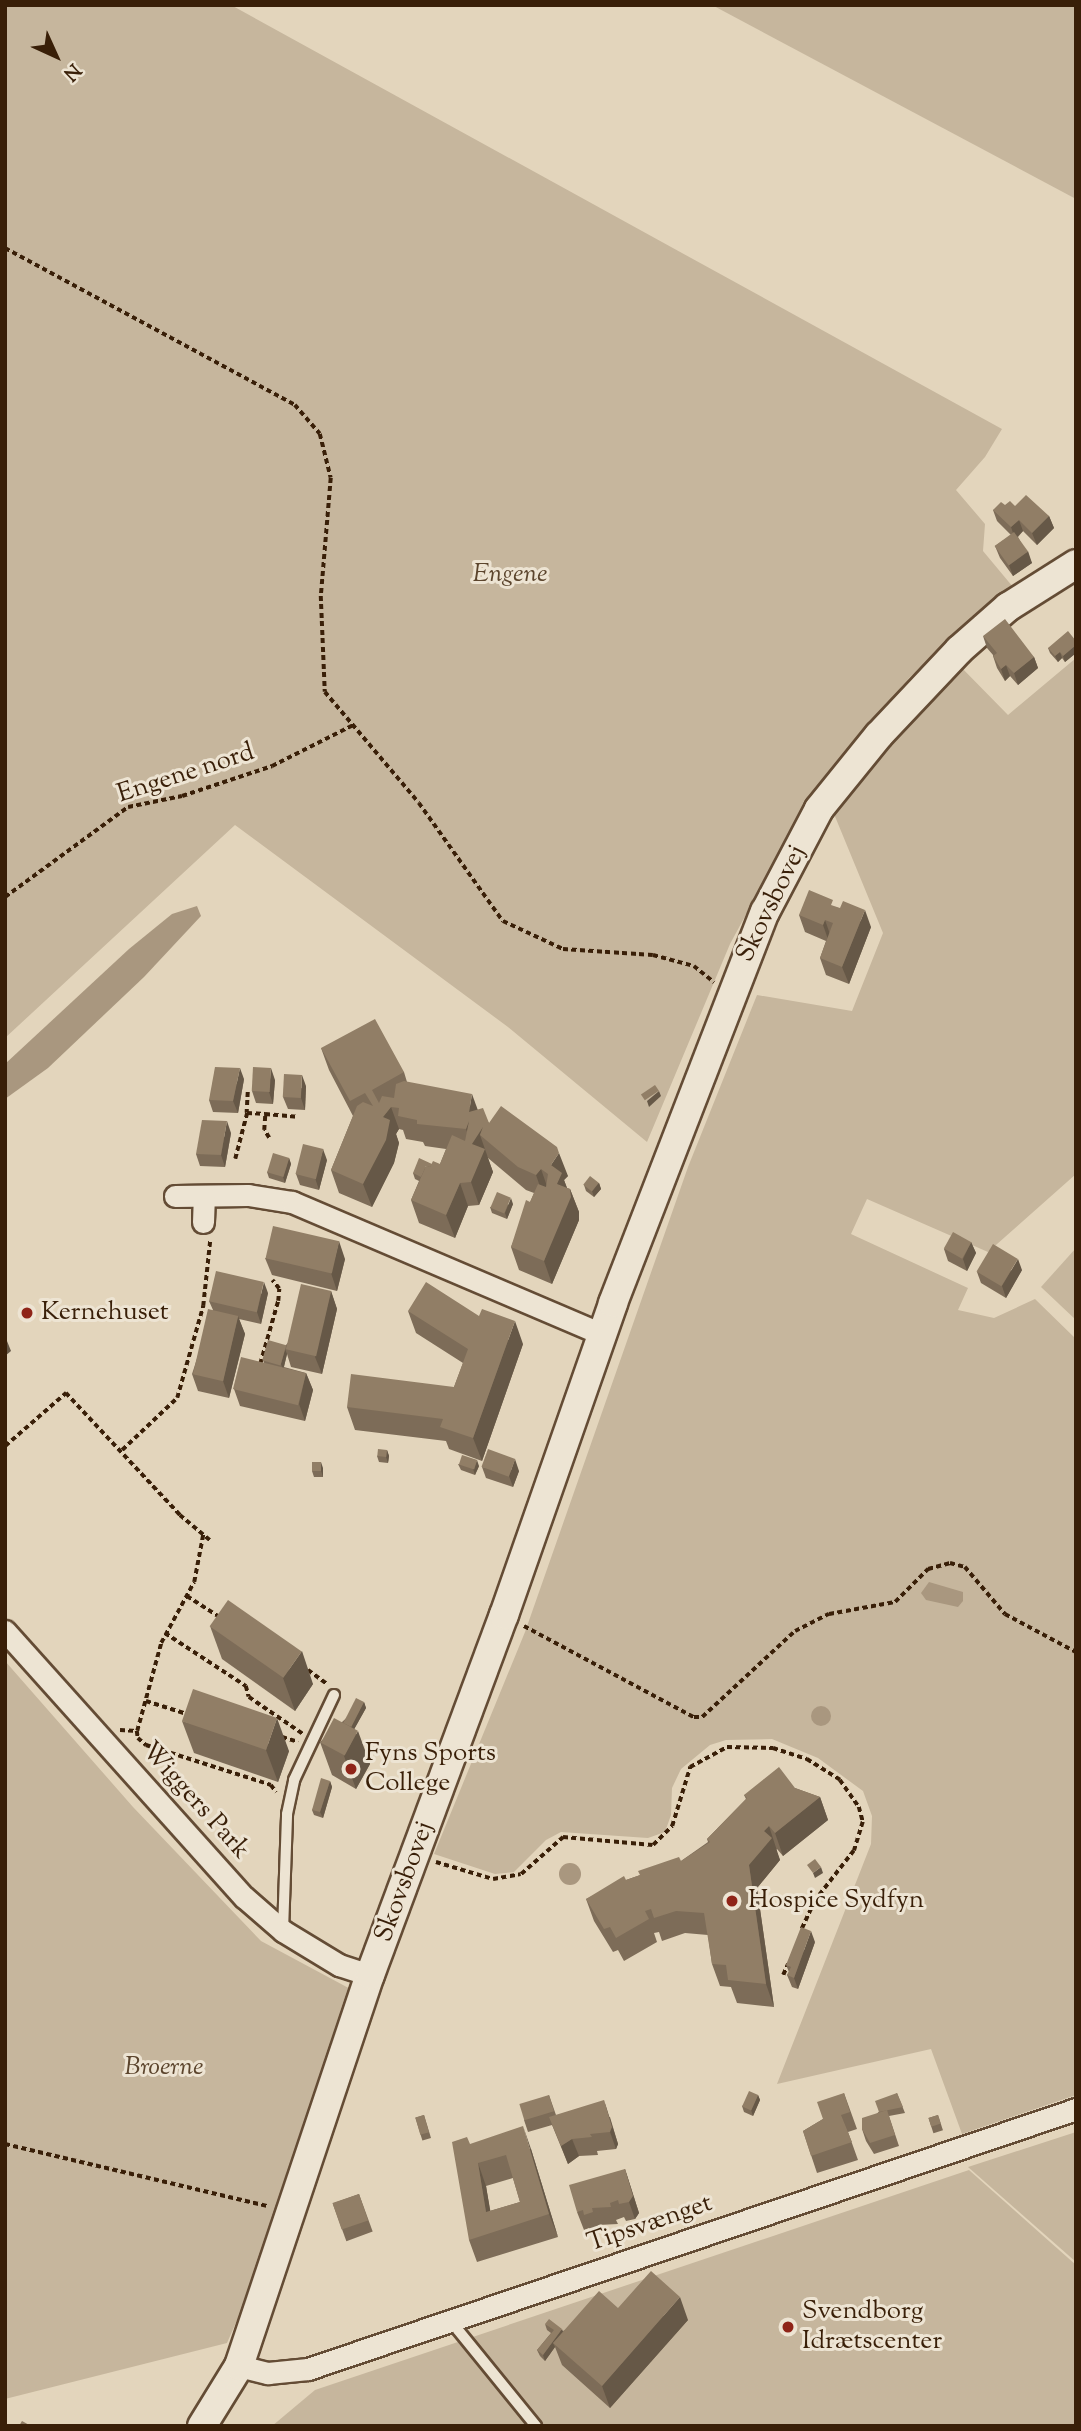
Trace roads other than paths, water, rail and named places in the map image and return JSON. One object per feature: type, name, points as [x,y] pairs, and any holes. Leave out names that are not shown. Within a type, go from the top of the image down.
[{"type":"street","name":"Skovsbovej","points":[[202,2426],[239,2366],[370,1975],[504,1615],[601,1334],[729,994],[819,808],[959,650],[1008,607],[1076,564]]},
{"type":"street","points":[[175,1196],[248,1195],[292,1202],[601,1334]]},
{"type":"street","points":[[203,1222],[204,1197]]},
{"type":"street","name":"Wiggers Park","points":[[5,1631],[243,1897],[283,1931],[339,1965],[370,1975]]},
{"type":"street","name":"Tipsvænget","points":[[239,2366],[268,2373],[308,2369],[1076,2109]]},
{"type":"lane","points":[[283,1931],[290,1800],[309,1742],[334,1695]]},
{"type":"lane","points":[[455,2318],[458,2330],[536,2426]]},
{"type":"place","name":"Kernehuset","points":[[27,1313]]},
{"type":"place","name":"Fyns Sports College","points":[[351,1769]]},
{"type":"place","name":"Hospice Sydfyn","points":[[732,1901]]},
{"type":"place","name":"Svendborg Idrætscenter","points":[[788,2327]]},
{"type":"park label","name":"Engene","points":[[510,575]]},
{"type":"park label","name":"Broerne","points":[[164,2068]]}]
